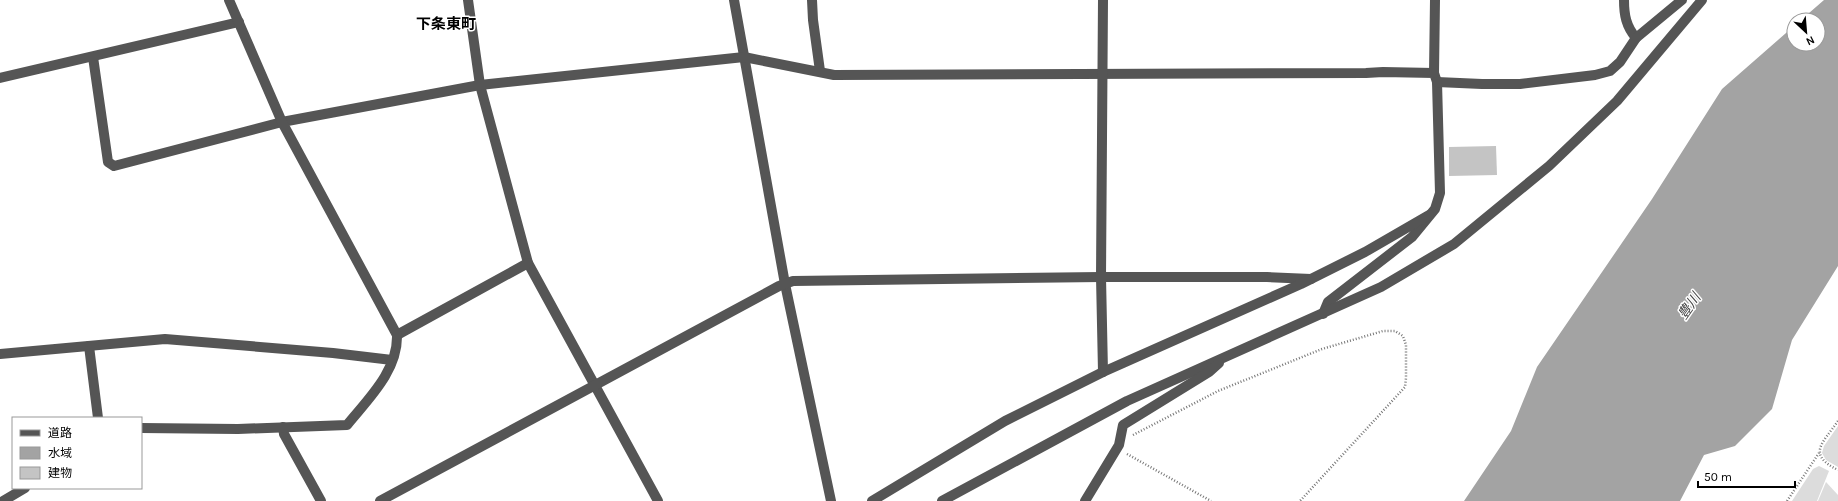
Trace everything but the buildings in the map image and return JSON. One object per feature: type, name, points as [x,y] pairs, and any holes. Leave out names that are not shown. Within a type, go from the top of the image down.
[{"type":"street","points":[[142,428],[238,429],[347,425],[382,382],[392,360],[397,341],[397,335],[282,122],[229,0]]},
{"type":"street","points":[[468,0],[480,85],[528,263],[658,501]]},
{"type":"street","points":[[734,0],[785,284],[830,501]]},
{"type":"street","points":[[812,0],[813,20],[820,72]]},
{"type":"street","points":[[1102,372],[1101,277],[1103,0]]},
{"type":"street","points":[[1323,314],[1328,302],[1412,237],[1432,213],[1440,193],[1435,77],[1435,0]]},
{"type":"street","points":[[1624,0],[1624,15],[1629,30],[1636,38]]},
{"type":"street","points":[[93,57],[108,162],[114,166],[282,122],[480,85],[744,57],[834,75],[1102,74],[1195,72],[1435,77],[1482,84],[1520,84],[1596,75],[1610,71],[1620,62],[1636,38],[1682,0]]},
{"type":"street","points":[[942,501],[1127,401],[1323,314],[1381,286],[1454,244],[1543,171],[1617,101],[1702,0]]},
{"type":"street","points":[[0,78],[239,22]]},
{"type":"street","points":[[872,501],[1004,421],[1102,372],[1311,279],[1366,252],[1432,213]]},
{"type":"street","points":[[397,335],[528,263]]},
{"type":"street","points":[[380,501],[785,284],[801,281],[1101,277],[1267,276],[1311,279]]},
{"type":"street","points":[[0,354],[165,339],[333,353],[392,360]]},
{"type":"street","points":[[89,346],[98,417]]},
{"type":"street","points":[[1085,501],[1119,445],[1123,425],[1209,372],[1225,358]]},
{"type":"street","points":[[283,427],[284,434],[321,501]]},
{"type":"street","points":[[3,501],[23,489]]},
{"type":"path","points":[[1211,501],[1125,453],[1119,445],[1135,433],[1218,391],[1322,349],[1383,331],[1396,331],[1403,336],[1406,345],[1405,387],[1300,501]]},
{"type":"path","points":[[1787,501],[1838,421]]},
{"type":"path","points":[[1819,452],[1820,457],[1827,464],[1838,470]]},
{"type":"shaded area","points":[[1838,426],[1838,467],[1826,460],[1822,453],[1824,446]]},
{"type":"shaded area","points":[[1819,466],[1829,471],[1817,501],[1792,501],[1813,469]]},
{"type":"shaded area","points":[[1826,482],[1838,495],[1838,501],[1818,501]]},
{"type":"water","name":"豊川","points":[[1824,0],[1838,0],[1838,266],[1792,340],[1772,409],[1735,446],[1704,455],[1680,501],[1464,501],[1511,431],[1537,367],[1652,199],[1722,89],[1786,33],[1786,52],[1826,52],[1826,12],[1810,12]]},
{"type":"district","name":"下条東町","points":[[446,24]]}]
